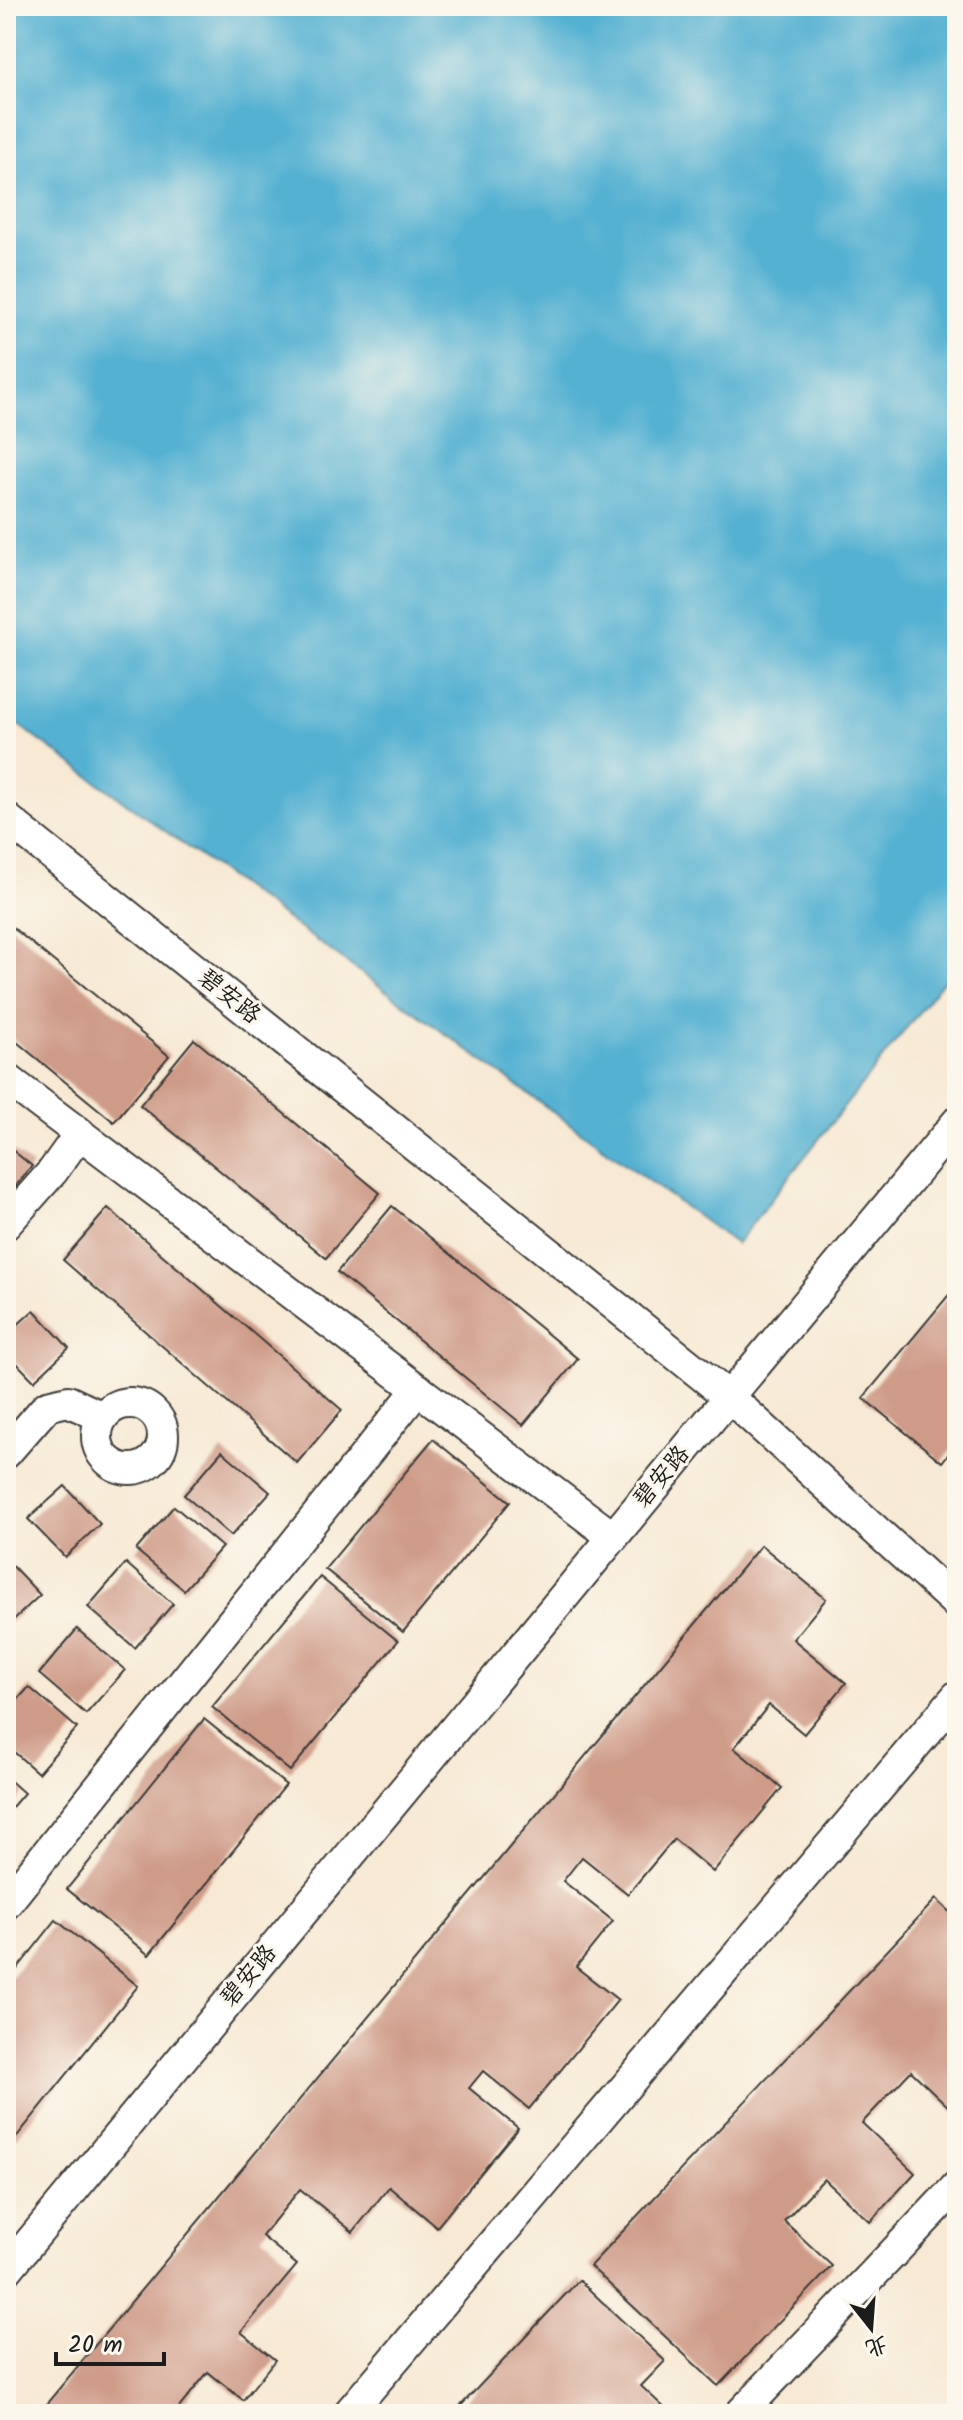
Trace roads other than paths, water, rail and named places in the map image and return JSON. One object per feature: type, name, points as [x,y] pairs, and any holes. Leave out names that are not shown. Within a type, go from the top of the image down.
[{"type":"street","name":"碧安路","points":[[6,818],[729,1397],[6,2271]]},
{"type":"street","points":[[6,1078],[613,1537]]},
{"type":"street","points":[[957,1122],[729,1397],[957,1604]]},
{"type":"street","points":[[6,1224],[53,1171],[80,1133]]},
{"type":"street","points":[[8,1896],[418,1389]]},
{"type":"street","points":[[6,1453],[47,1406],[68,1401],[102,1417]]},
{"type":"street","points":[[348,2414],[957,1696]]},
{"type":"street","points":[[740,2414],[957,2186]]},
{"type":"water","points":[[6,6],[957,6],[957,964],[736,1244],[6,716]]}]
